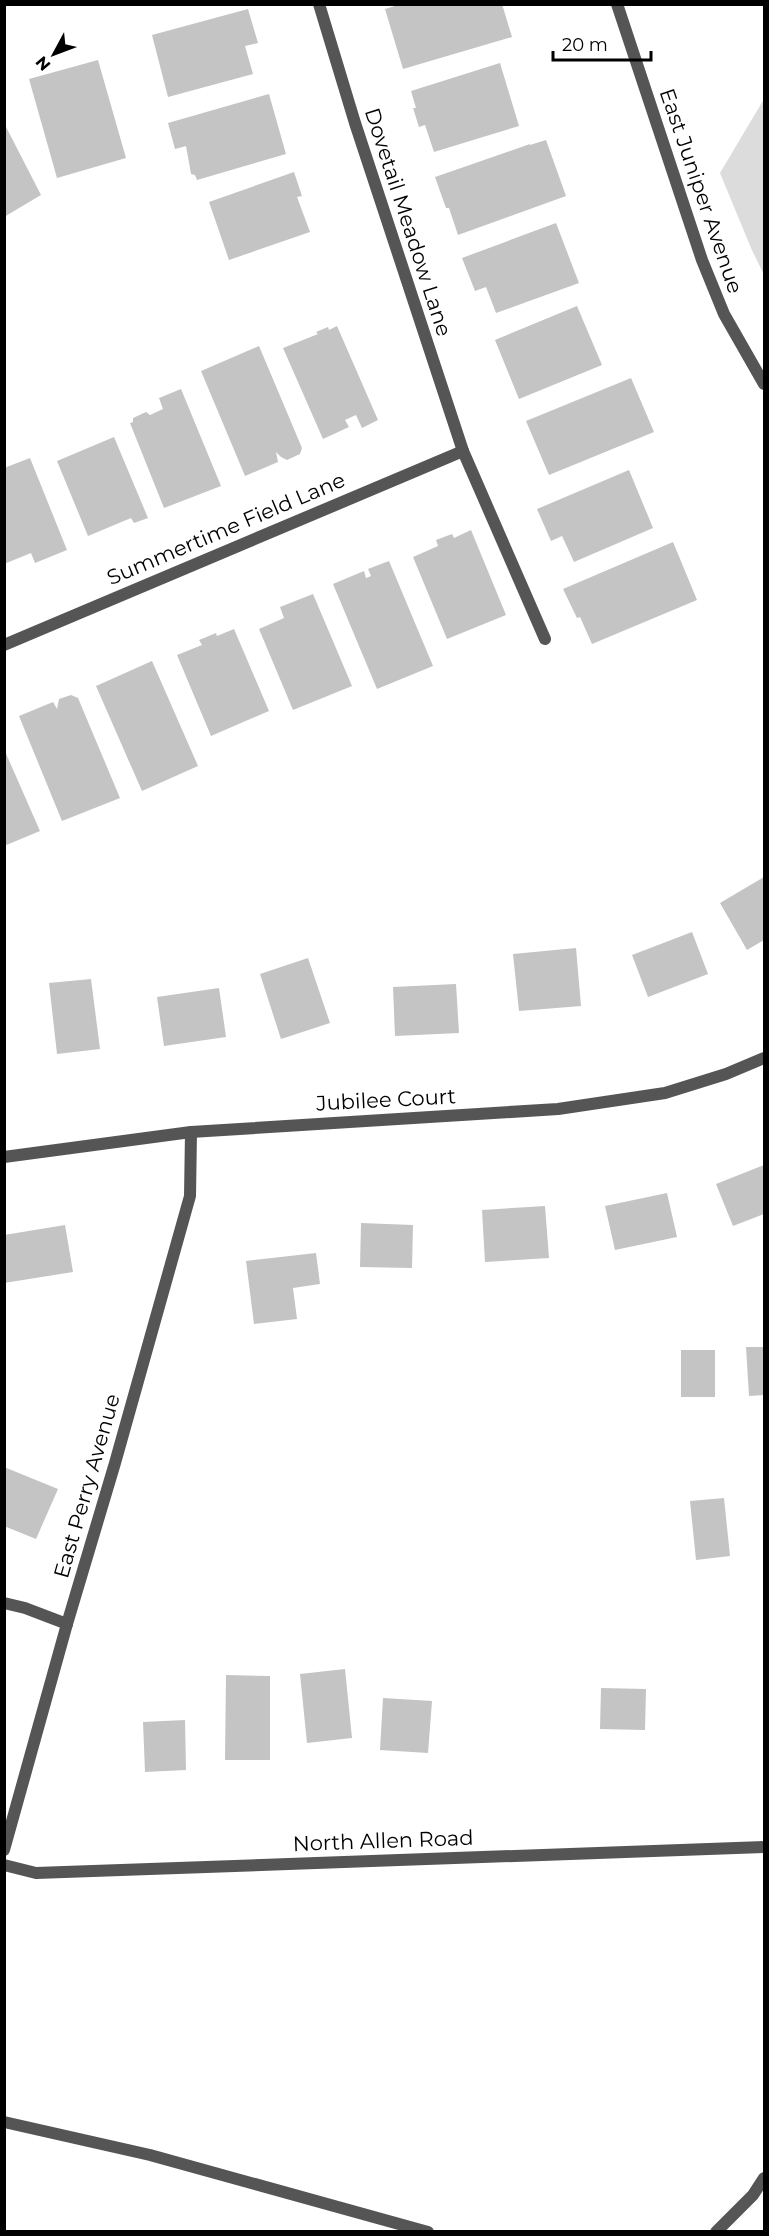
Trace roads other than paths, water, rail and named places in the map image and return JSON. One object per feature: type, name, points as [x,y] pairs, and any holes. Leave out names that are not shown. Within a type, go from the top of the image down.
[{"type":"street","name":"Dovetail Meadow Lane","points":[[319,4],[355,123],[463,451],[545,639]]},
{"type":"street","name":"East Juniper Avenue","points":[[617,4],[702,260],[724,314],[765,384]]},
{"type":"street","name":"Summertime Field Lane","points":[[4,645],[463,451]]},
{"type":"street","name":"Jubilee Court","points":[[4,1157],[191,1132],[558,1110],[665,1093],[726,1074],[765,1058]]},
{"type":"street","name":"East Perry Avenue","points":[[4,1850],[190,1196],[191,1132]]},
{"type":"street","points":[[4,1603],[26,1608],[67,1624]]},
{"type":"street","name":"North Allen Road","points":[[4,1864],[36,1873],[765,1846]]},
{"type":"street","points":[[4,2122],[150,2155],[428,2232]]},
{"type":"street","points":[[716,2232],[753,2195],[765,2178]]}]
